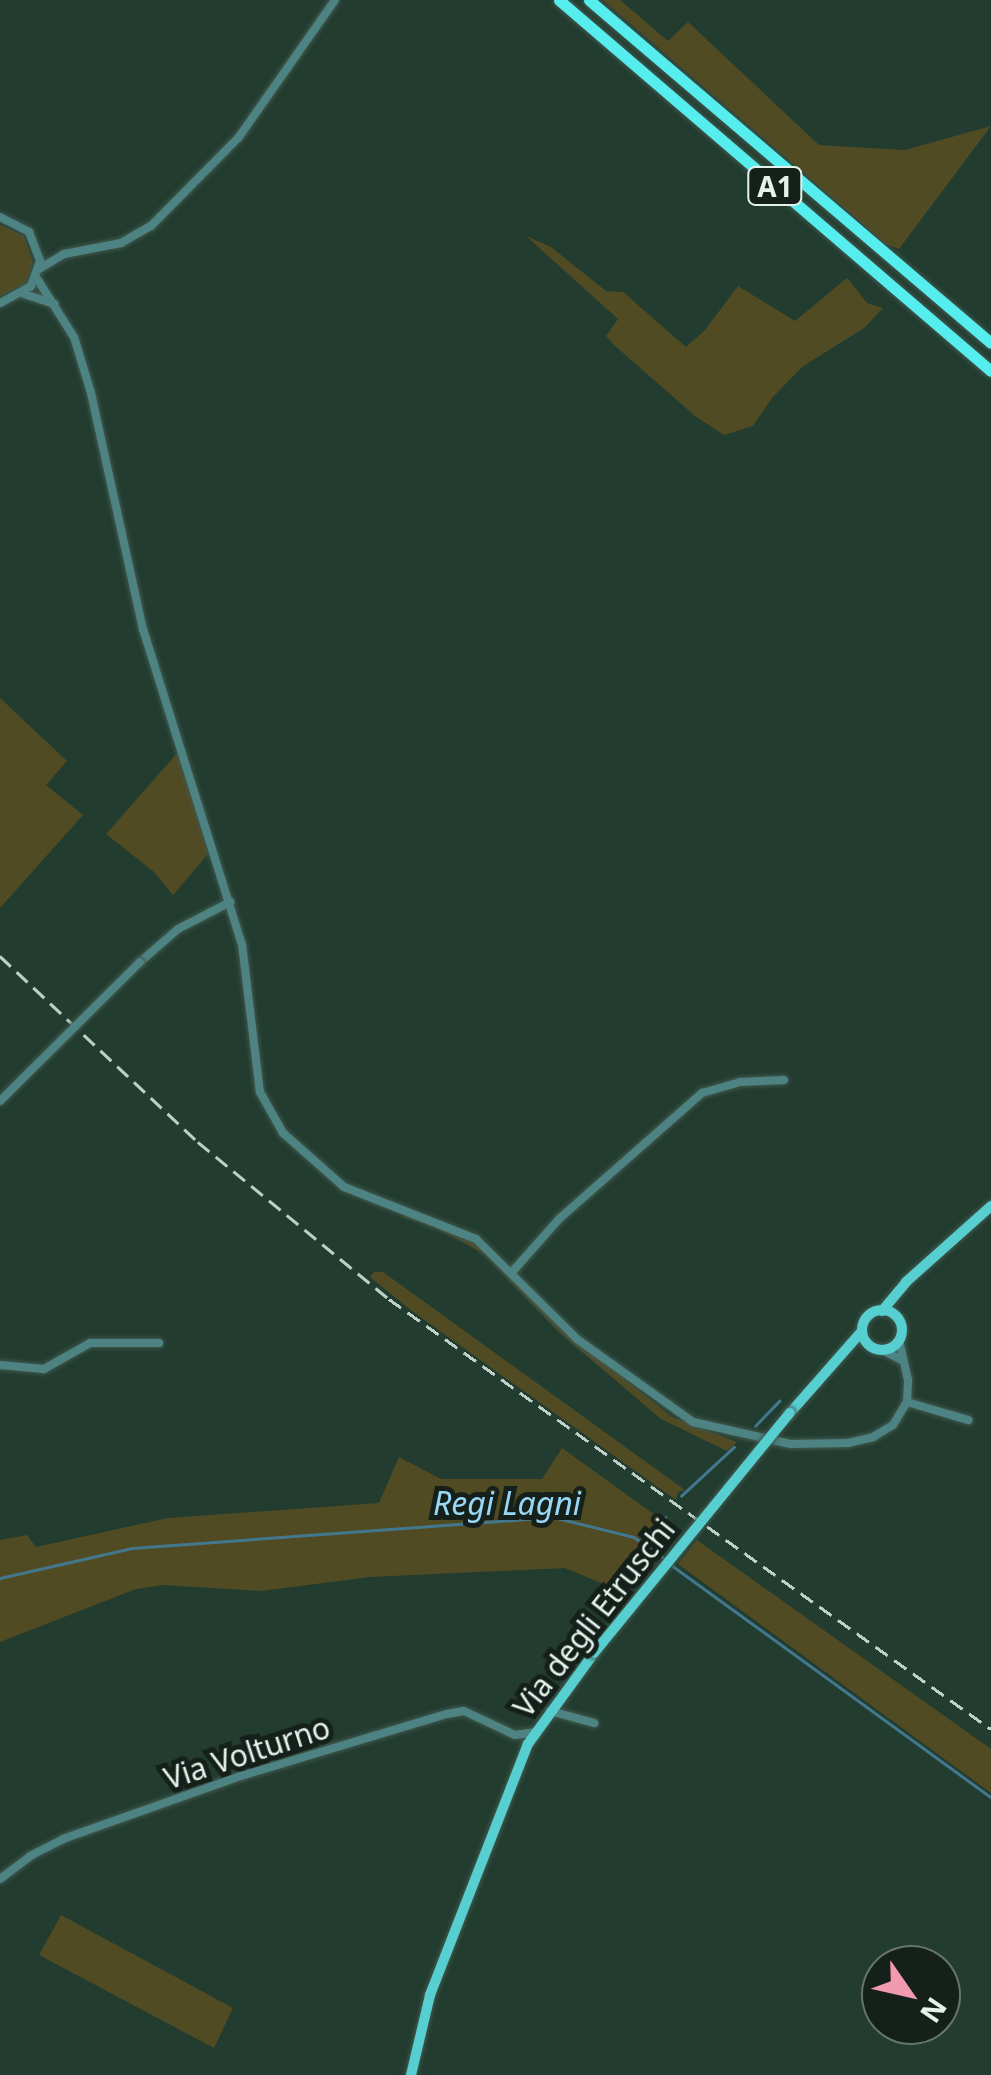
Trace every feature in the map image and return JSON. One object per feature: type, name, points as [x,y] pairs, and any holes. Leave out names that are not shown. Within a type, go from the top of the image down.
[{"type":"highway","name":"A1","points":[[559,0],[991,371]]},
{"type":"highway","name":"A1","points":[[590,0],[991,343]]},
{"type":"main road","points":[[895,1298],[894,1315],[902,1330],[899,1340],[882,1350],[864,1336],[867,1318],[882,1310],[906,1282],[991,1206]]},
{"type":"main road","points":[[882,1310],[894,1315]]},
{"type":"main road","name":"Via degli Etruschi","points":[[411,2075],[430,1994],[522,1761],[524,1738],[550,1711],[790,1413],[849,1346],[864,1336]]},
{"type":"street","points":[[0,303],[24,294],[37,273],[64,254],[121,243],[151,226],[239,137],[335,0]]},
{"type":"street","points":[[0,217],[24,226],[37,246],[37,273],[74,337],[91,393],[142,629],[230,902],[248,981],[254,1068],[266,1106],[283,1133],[344,1187],[455,1228],[513,1271],[576,1338],[693,1422],[791,1444],[848,1443],[883,1431],[899,1417],[907,1402],[899,1340]]},
{"type":"street","points":[[37,246],[64,254]]},
{"type":"street","points":[[24,294],[54,304]]},
{"type":"street","points":[[0,1101],[178,929],[230,902]]},
{"type":"street","points":[[513,1271],[559,1218],[702,1093],[740,1082],[784,1080]]},
{"type":"street","points":[[0,1365],[44,1370],[90,1343],[159,1343]]},
{"type":"street","points":[[882,1350],[903,1363]]},
{"type":"street","points":[[907,1402],[968,1420]]},
{"type":"street","points":[[550,1711],[594,1723]]},
{"type":"street","name":"Via Volturno","points":[[0,1879],[63,1839],[241,1776],[447,1714],[464,1712],[524,1738]]},
{"type":"shaded area","points":[[603,0],[620,0],[668,41],[688,22],[819,145],[905,150],[991,126],[899,249],[886,244]]},
{"type":"shaded area","points":[[0,225],[24,236],[33,263],[26,283],[0,297]]},
{"type":"shaded area","points":[[526,236],[551,247],[606,291],[623,292],[686,347],[705,330],[738,286],[795,321],[847,278],[867,303],[883,308],[864,328],[802,367],[772,398],[753,426],[724,435],[695,416],[613,344],[606,336],[618,319]]},
{"type":"shaded area","points":[[0,698],[67,761],[46,785],[83,815],[0,908]]},
{"type":"shaded area","points":[[180,750],[208,854],[173,895],[154,872],[106,834]]},
{"type":"shaded area","points":[[405,1213],[484,1249],[560,1328],[672,1417],[737,1442],[727,1451],[661,1419],[560,1333],[484,1254],[437,1228],[404,1217]]},
{"type":"shaded area","points":[[374,1272],[383,1272],[685,1490],[678,1492],[676,1500],[412,1311],[370,1277]]},
{"type":"shaded area","points":[[562,1448],[659,1518],[615,1589],[565,1568],[370,1577],[261,1591],[164,1585],[136,1589],[0,1642],[0,1540],[27,1535],[36,1547],[168,1518],[379,1503],[399,1457],[441,1479],[542,1479]]},
{"type":"shaded area","points":[[697,1540],[991,1749],[991,1793],[678,1564]]},
{"type":"shaded area","points":[[61,1915],[233,2008],[214,2048],[39,1955]]},
{"type":"waterway","points":[[755,1426],[779,1401]]},
{"type":"waterway","points":[[681,1496],[734,1447]]},
{"type":"waterway","name":"Regi Lagni","points":[[0,1578],[132,1548],[553,1517],[634,1537],[664,1558]]},
{"type":"waterway","points":[[648,1541],[665,1518]]},
{"type":"waterway","name":"Regi Lagni","points":[[670,1564],[991,1797]]},
{"type":"railway","points":[[0,956],[198,1142],[389,1299],[991,1729]]}]
